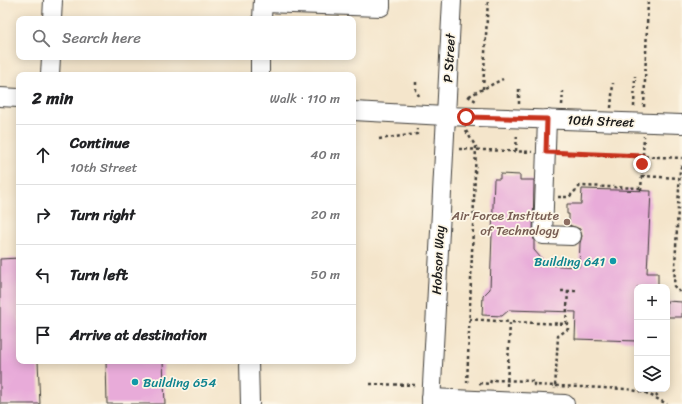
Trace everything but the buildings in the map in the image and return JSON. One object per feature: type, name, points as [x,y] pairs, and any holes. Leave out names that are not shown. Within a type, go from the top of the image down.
[{"type":"street","points":[[52,16],[53,0]]},
{"type":"street","points":[[262,7],[381,7],[381,0]]},
{"type":"street","name":"P Street","points":[[445,116],[452,0]]},
{"type":"street","points":[[50,72],[51,60]]},
{"type":"street","points":[[260,60],[260,72]]},
{"type":"street","points":[[0,97],[16,98]]},
{"type":"street","name":"10th Street","points":[[356,111],[547,119],[644,117],[682,124]]},
{"type":"street","name":"Hobson Way","points":[[428,396],[445,116]]},
{"type":"street","points":[[547,119],[542,235],[572,236]]},
{"type":"street","points":[[249,364],[250,404]]},
{"type":"street","points":[[428,396],[506,401],[558,398]]},
{"type":"path","points":[[483,89],[488,0]]},
{"type":"path","points":[[557,197],[569,197],[580,186],[641,190],[648,0]]},
{"type":"path","points":[[635,76],[633,104],[644,117]]},
{"type":"path","points":[[468,96],[504,79]]},
{"type":"path","points":[[416,82],[416,90],[419,96]]},
{"type":"path","points":[[519,89],[519,105]]},
{"type":"path","points":[[562,108],[563,90]]},
{"type":"path","points":[[379,139],[417,134],[418,126],[422,128]]},
{"type":"path","points":[[464,129],[476,147],[467,383],[490,384],[491,380],[534,381],[534,385],[558,398],[627,389],[646,393],[667,404]]},
{"type":"path","points":[[516,151],[517,132]]},
{"type":"path","points":[[444,148],[682,158]]},
{"type":"path","points":[[682,166],[680,169],[679,178],[674,286],[682,294]]},
{"type":"path","points":[[642,176],[679,178]]},
{"type":"path","points":[[561,291],[577,291]]},
{"type":"path","points":[[558,398],[558,336],[568,329],[568,324],[566,324],[568,291]]},
{"type":"path","points":[[469,320],[566,324]]},
{"type":"path","points":[[506,401],[510,322]]},
{"type":"path","points":[[370,384],[428,396]]},
{"type":"path","points":[[654,392],[661,400]]},
{"type":"place","name":"Air Force Institute of Technology","points":[[567,222]]},
{"type":"place","name":"Building 641","points":[[613,261]]},
{"type":"place","name":"Building 654","points":[[135,382]]},
{"type":"route","points":[[466,117],[547,119],[546,152],[643,156],[642,164]]}]
